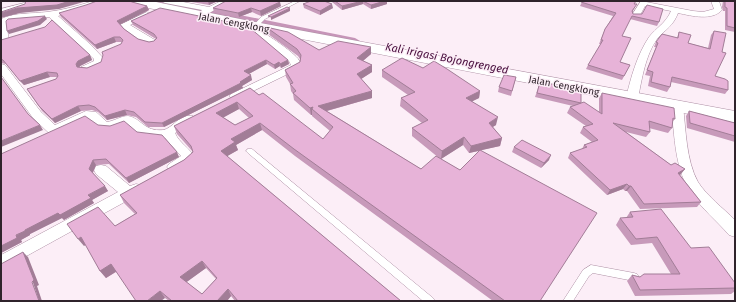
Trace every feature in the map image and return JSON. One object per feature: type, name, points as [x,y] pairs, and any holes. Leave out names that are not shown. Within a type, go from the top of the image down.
[{"type":"main road","name":"Jalan Cengklong","points":[[152,3],[633,93],[677,106],[735,117]]},
{"type":"street","points":[[5,40],[1,22],[16,17],[51,19],[101,1]]},
{"type":"street","points":[[204,12],[227,1]]},
{"type":"street","points":[[636,14],[642,4],[652,3],[676,11],[712,13],[718,10],[715,1]]},
{"type":"street","points":[[152,3],[124,25],[142,38],[152,42]]},
{"type":"street","points":[[1,12],[24,5]]},
{"type":"street","points":[[633,93],[651,42],[657,34],[670,24],[676,11]]},
{"type":"street","points":[[51,19],[93,50],[99,59],[99,63],[85,69]]},
{"type":"street","points":[[225,101],[296,66],[293,59],[254,29],[258,23]]},
{"type":"street","points":[[95,54],[107,50]]},
{"type":"street","points":[[1,67],[37,115],[54,131]]},
{"type":"street","points":[[21,92],[34,87]]},
{"type":"street","points":[[677,106],[686,170],[691,181],[698,192],[735,230]]},
{"type":"street","points":[[41,137],[86,115],[92,115],[103,125],[109,126],[127,120],[131,121],[144,132],[162,134],[169,133],[177,126],[198,115]]},
{"type":"street","points":[[162,174],[188,158],[186,154],[169,138],[169,133]]},
{"type":"street","points":[[101,170],[129,193]]},
{"type":"street","points":[[1,263],[149,182]]},
{"type":"lane","points":[[258,23],[298,1]]},
{"type":"lane","points":[[250,151],[430,301]]},
{"type":"lane","points":[[568,301],[586,273],[591,269],[634,277]]},
{"type":"building","points":[[26,1],[70,1],[57,5],[17,8],[1,13],[25,4]]},
{"type":"building","points":[[97,1],[130,1],[147,6],[117,21],[124,29],[138,39],[149,42],[154,41],[157,38],[154,34],[131,21],[160,8],[243,25],[250,28],[288,60],[274,65],[266,60],[244,71],[251,75],[240,82],[241,83],[162,123],[145,122],[134,112],[125,110],[105,116],[95,107],[89,105],[78,106],[52,119],[39,106],[27,89],[56,79],[58,76],[57,73],[47,72],[20,81],[1,59],[1,40],[45,27],[52,20],[90,55],[78,61],[76,64],[77,67],[87,68],[101,62],[103,55],[102,52],[121,44],[123,40],[120,37],[114,37],[95,45],[59,13]]},
{"type":"building","points":[[226,1],[280,2],[260,11],[251,8],[238,13],[213,8]]},
{"type":"building","points":[[311,1],[324,1],[332,4],[320,11],[303,4]]},
{"type":"building","points":[[335,1],[363,1],[342,6]]},
{"type":"building","points":[[363,1],[385,1],[371,5]]},
{"type":"building","points":[[636,1],[634,4],[637,4],[632,11],[633,14],[642,14],[647,5],[663,9],[659,22],[632,16],[622,36],[631,38],[620,62],[630,65],[624,76],[588,65],[603,40],[601,40],[605,29],[616,13],[581,2]]},
{"type":"building","points":[[725,1],[735,1],[735,28],[727,26],[727,8],[725,7]]},
{"type":"building","points":[[287,7],[290,8],[271,17],[268,16]]},
{"type":"building","points":[[45,16],[38,21],[7,31],[6,21],[8,19]]},
{"type":"building","points":[[266,27],[288,32],[319,50],[338,41],[371,47],[357,58],[372,65],[357,74],[372,91],[318,106],[421,169],[436,156],[460,170],[480,150],[597,213],[540,301],[505,301],[260,123],[231,139],[235,142],[221,151],[401,301],[238,301],[228,289],[217,301],[172,301],[160,291],[147,301],[136,301],[111,264],[100,271],[81,237],[78,239],[67,224],[98,207],[115,226],[137,213],[120,195],[184,160],[193,152],[191,146],[174,126],[250,88],[259,95],[263,93],[323,139],[333,127],[312,109],[313,107],[310,108],[293,93],[296,91],[290,84],[293,83],[285,70],[300,62],[301,55],[297,49]],"holes":[[[237,102],[253,116],[235,125],[216,113]],[[202,261],[217,278],[202,294],[180,277]]]},
{"type":"building","points":[[714,31],[726,33],[722,52],[726,53],[715,76],[728,81],[728,90],[672,77],[670,87],[651,82],[653,72],[647,70],[658,43],[656,42],[662,34],[678,38],[679,32],[691,35],[688,43],[710,49]]},
{"type":"building","points":[[402,58],[423,68],[434,61],[480,91],[466,98],[498,117],[489,123],[502,138],[471,146],[464,137],[442,151],[412,128],[428,120],[401,98],[415,92],[382,70]]},
{"type":"building","points":[[504,75],[516,77],[512,91],[499,87]]},
{"type":"building","points":[[1,77],[28,114],[40,125],[1,141]]},
{"type":"building","points":[[540,82],[581,89],[581,103],[537,93]]},
{"type":"building","points":[[602,93],[674,108],[675,119],[673,118],[672,128],[649,121],[650,132],[613,123],[671,165],[675,163],[685,169],[678,173],[701,202],[644,204],[631,186],[627,184],[610,190],[570,153],[587,147],[584,145],[598,140],[583,127],[593,124],[570,107],[584,102],[602,114]]},
{"type":"building","points":[[689,111],[735,123],[735,136],[690,123]]},
{"type":"building","points":[[85,116],[98,125],[110,126],[124,121],[137,132],[162,135],[177,152],[126,178],[106,159],[93,160],[89,169],[105,186],[88,195],[91,198],[60,215],[58,213],[25,230],[16,235],[17,238],[1,246],[1,154]]},
{"type":"building","points":[[522,140],[551,155],[544,163],[514,147]]},
{"type":"building","points":[[661,209],[691,248],[709,247],[735,283],[735,288],[640,290],[632,275],[640,277],[644,274],[680,274],[657,237],[636,239],[620,218],[633,217],[630,212]]},
{"type":"building","points":[[23,252],[34,280],[32,282],[39,301],[1,301],[1,264]]},
{"type":"waterway","name":"Kali Irigasi Bojongrenged","points":[[159,1],[355,41]]}]
